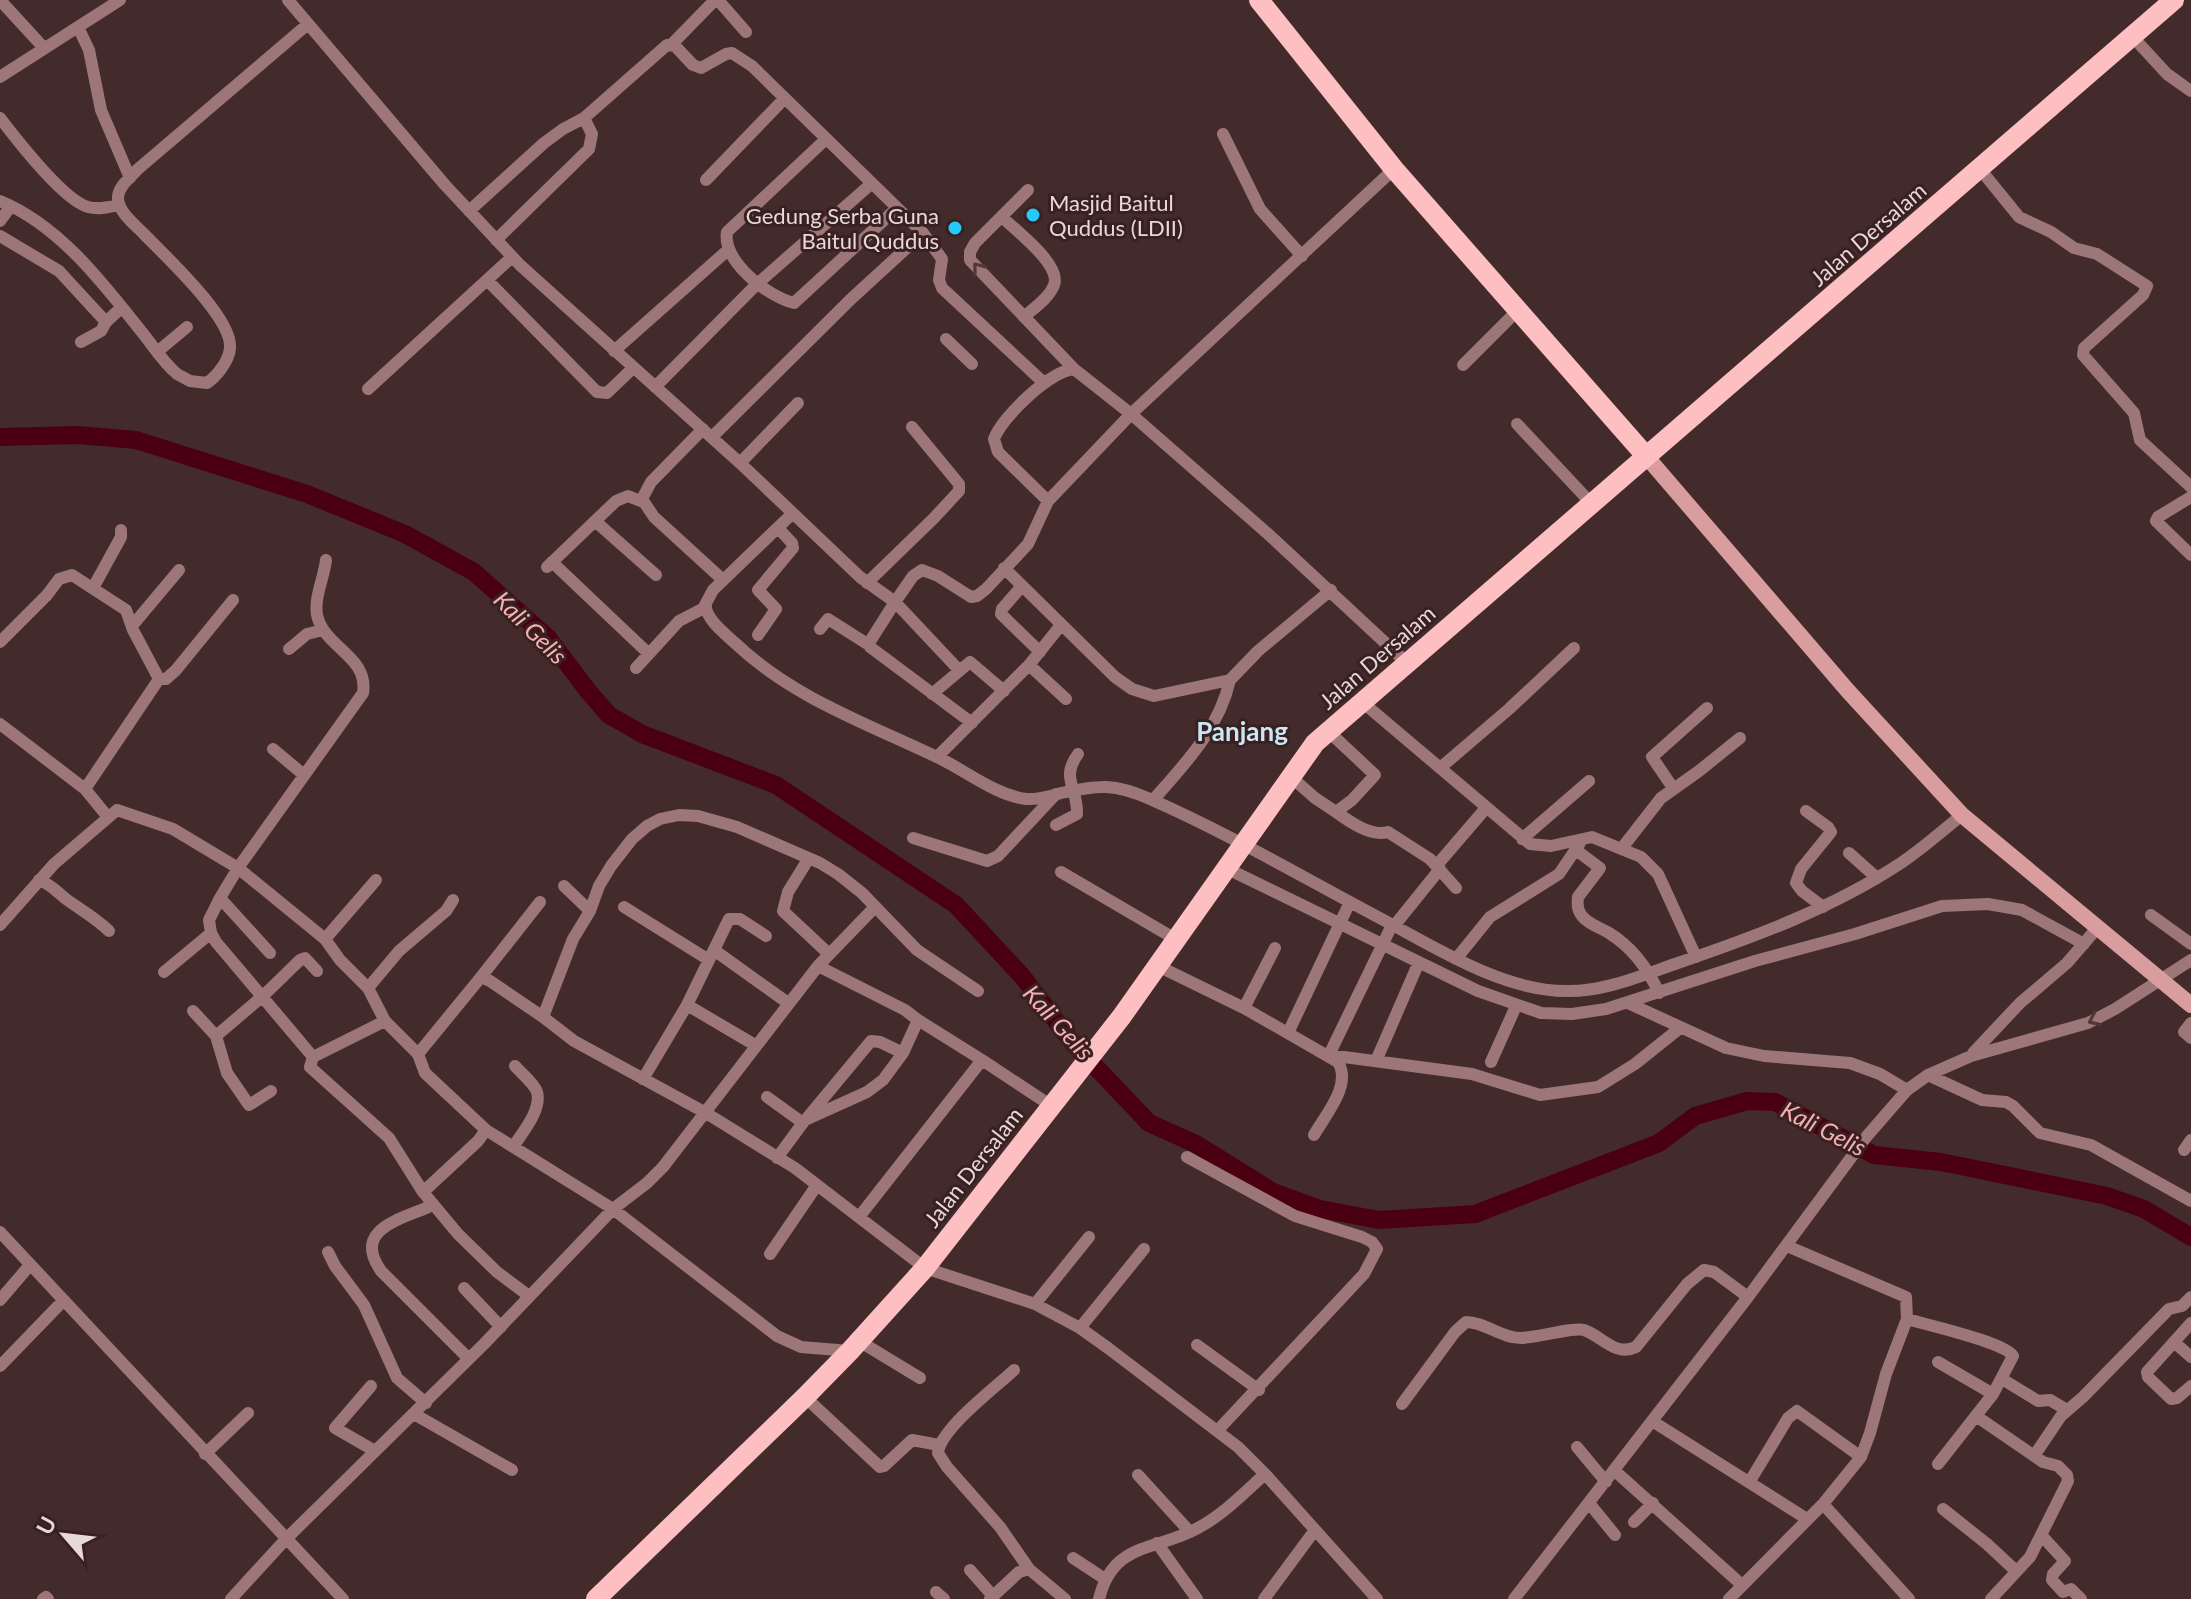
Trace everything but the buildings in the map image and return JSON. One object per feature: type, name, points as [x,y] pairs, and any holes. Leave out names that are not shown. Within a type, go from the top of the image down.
[{"type":"main road","points":[[1259,0],[1394,169],[1848,691],[1962,815],[2191,1005]]},
{"type":"main road","name":"Jalan Dersalam","points":[[596,1599],[805,1397],[925,1268],[1122,1016],[1290,776],[1327,730],[2174,0]]},
{"type":"street","points":[[0,0],[44,48]]},
{"type":"street","points":[[0,77],[120,0]]},
{"type":"street","points":[[288,0],[512,257],[740,463],[867,583],[895,602],[958,669]]},
{"type":"street","points":[[469,211],[544,143],[584,118],[661,49],[672,44],[716,0],[746,32]]},
{"type":"street","points":[[0,221],[6,203],[64,244],[181,377],[203,383],[215,376],[230,351],[228,332],[183,275],[131,221],[119,205],[119,191],[130,178],[308,24]]},
{"type":"street","points":[[78,27],[89,50],[101,110],[130,178]]},
{"type":"street","points":[[2132,36],[2167,74],[2191,91]]},
{"type":"street","points":[[672,44],[693,65],[701,68],[728,53],[735,54],[923,233],[941,256],[943,263],[939,280],[944,290],[1044,383]]},
{"type":"street","points":[[706,180],[784,99]]},
{"type":"street","points":[[0,118],[33,161],[79,202],[94,208],[119,205]]},
{"type":"street","points":[[496,240],[587,151],[592,134],[584,118]]},
{"type":"street","points":[[1223,134],[1260,209],[1302,256]]},
{"type":"street","points":[[825,140],[730,228],[726,236],[729,249],[757,284],[794,303],[896,209]]},
{"type":"street","points":[[869,645],[913,576],[922,570],[973,597],[986,589],[1031,540],[1048,501],[1131,414],[1394,169]]},
{"type":"street","points":[[1980,169],[2019,217],[2051,232],[2074,248],[2097,254],[2147,286],[2143,295],[2084,348],[2083,355],[2134,413],[2140,440],[2191,487]]},
{"type":"street","points":[[655,387],[757,284],[871,184]]},
{"type":"street","points":[[1028,190],[975,243],[970,260],[1074,369],[1131,414],[1331,590],[1407,663]]},
{"type":"street","points":[[1002,217],[1049,263],[1056,275],[1054,287],[1024,317]]},
{"type":"street","points":[[643,502],[643,492],[651,482],[923,233]]},
{"type":"street","points":[[0,236],[59,271],[106,322]]},
{"type":"street","points":[[614,351],[729,249]]},
{"type":"street","points":[[368,389],[512,257]]},
{"type":"street","points":[[487,280],[597,392],[607,393],[633,368]]},
{"type":"street","points":[[81,342],[101,331],[121,308]]},
{"type":"street","points":[[1463,365],[1517,311]]},
{"type":"street","points":[[157,352],[187,327]]},
{"type":"street","points":[[946,339],[972,364]]},
{"type":"street","points":[[1048,501],[998,452],[994,441],[997,432],[1013,413],[1044,383],[1066,370],[1074,369]]},
{"type":"street","points":[[740,463],[798,403]]},
{"type":"street","points":[[1517,424],[1591,503]]},
{"type":"street","points":[[867,583],[959,491],[959,484],[912,427]]},
{"type":"street","points":[[648,653],[549,565],[595,521],[624,497],[631,496],[643,502],[654,517],[723,580]]},
{"type":"street","points":[[2191,497],[2156,521],[2191,555]]},
{"type":"street","points":[[792,514],[723,580],[709,596],[706,607],[711,619],[768,672],[877,731],[1020,797],[1030,799],[1108,785],[1153,800],[1243,845],[1344,913],[1381,944],[1514,1006],[1541,1013],[1572,1014],[1628,1003],[1776,950],[1855,934],[1942,906],[1973,903],[2022,910],[2084,944]]},
{"type":"street","points":[[595,521],[656,575]]},
{"type":"street","points":[[758,635],[776,609],[758,590],[793,548],[778,528]]},
{"type":"street","points":[[93,588],[121,537],[121,530]]},
{"type":"street","points":[[313,1057],[211,933],[209,920],[238,868],[359,701],[364,685],[358,665],[323,630],[317,603],[326,560]]},
{"type":"street","points":[[1004,568],[1115,677],[1141,694],[1162,696],[1230,680]]},
{"type":"street","points":[[132,626],[179,570]]},
{"type":"street","points":[[0,642],[64,576],[72,575],[126,610],[159,679]]},
{"type":"street","points":[[1022,586],[1001,614],[1040,652]]},
{"type":"street","points":[[1153,800],[1201,744],[1218,714],[1230,680],[1258,651],[1331,590]]},
{"type":"street","points":[[85,789],[159,679],[170,676],[233,600]]},
{"type":"street","points":[[636,668],[679,621],[706,607]]},
{"type":"street","points":[[820,629],[828,619],[869,645],[972,723]]},
{"type":"street","points":[[937,757],[1029,665],[1061,625]]},
{"type":"street","points":[[289,649],[307,634],[323,630]]},
{"type":"street","points":[[1440,768],[1574,648]]},
{"type":"street","points":[[932,694],[958,669],[971,662],[1004,691]]},
{"type":"street","points":[[1029,665],[1066,699]]},
{"type":"street","points":[[1361,701],[1522,839],[1545,847],[1583,837],[1596,837],[1641,857],[1658,874],[1696,957]]},
{"type":"street","points":[[1673,788],[1652,757],[1707,708]]},
{"type":"street","points":[[0,724],[85,789],[107,816]]},
{"type":"street","points":[[1327,730],[1375,775],[1336,812]]},
{"type":"street","points":[[1622,848],[1656,803],[1740,738]]},
{"type":"street","points":[[273,749],[304,775]]},
{"type":"street","points":[[1056,825],[1077,814],[1068,770],[1078,754]]},
{"type":"street","points":[[1290,776],[1336,812],[1371,831],[1388,832],[1438,867],[1456,888]]},
{"type":"street","points":[[1522,839],[1589,781]]},
{"type":"street","points":[[913,838],[987,861],[998,856],[1056,794]]},
{"type":"street","points":[[1329,1055],[1393,925],[1486,808]]},
{"type":"street","points":[[0,925],[54,864],[117,810],[190,838],[238,868],[325,939],[340,960],[368,988],[385,1021],[418,1054],[425,1073],[486,1130],[613,1209],[777,1336],[801,1347],[854,1346],[920,1378]]},
{"type":"street","points":[[1806,811],[1831,832],[1801,869],[1796,883],[1823,907]]},
{"type":"street","points":[[543,1017],[573,939],[611,866],[632,839],[660,819],[679,815],[707,818],[737,827],[838,874],[917,950],[978,991]]},
{"type":"street","points":[[1229,867],[1344,913],[1393,925],[1456,959],[1521,984],[1562,992],[1579,991],[1651,974],[1823,907],[1904,862],[1962,815]]},
{"type":"street","points":[[1456,959],[1484,923],[1537,886],[1556,877],[1583,837]]},
{"type":"street","points":[[1576,850],[1600,867],[1578,897],[1581,915],[1590,924],[1619,940],[1651,974],[1658,991]]},
{"type":"street","points":[[1849,853],[1877,878]]},
{"type":"street","points":[[809,858],[782,908],[829,954]]},
{"type":"street","points":[[1061,872],[1177,940]]},
{"type":"street","points":[[39,880],[54,886],[109,931]]},
{"type":"street","points":[[325,939],[376,880]]},
{"type":"street","points":[[564,886],[590,911]]},
{"type":"street","points":[[220,898],[270,953]]},
{"type":"street","points":[[368,988],[399,951],[446,911],[453,900]]},
{"type":"street","points":[[418,1054],[540,902]]},
{"type":"street","points":[[624,907],[712,955],[788,1003]]},
{"type":"street","points":[[231,1599],[286,1539],[426,1403],[613,1209],[647,1183],[706,1113],[818,966],[875,907]]},
{"type":"street","points":[[1288,1033],[1344,913]]},
{"type":"street","points":[[2151,915],[2191,944]]},
{"type":"street","points":[[643,1079],[687,1005],[731,918],[740,919],[766,936]]},
{"type":"street","points":[[1971,1056],[2020,1003],[2067,963],[2098,927]]},
{"type":"street","points":[[1772,929],[1776,950]]},
{"type":"street","points":[[164,972],[211,933]]},
{"type":"street","points":[[1244,1008],[1275,948]]},
{"type":"street","points":[[216,1036],[304,957],[317,971]]},
{"type":"street","points":[[1514,1599],[1787,1246],[1824,1191],[1907,1090],[1928,1075],[1971,1056],[2088,1023],[2191,960]]},
{"type":"street","points":[[1376,1061],[1419,962]]},
{"type":"street","points":[[818,966],[905,1010],[1050,1105]]},
{"type":"street","points":[[1158,966],[1244,1008],[1329,1055],[1341,1066],[1342,1083],[1314,1135]]},
{"type":"street","points":[[481,977],[574,1041],[706,1113],[777,1158],[925,1268],[1035,1304],[1080,1328],[1218,1430],[1265,1474],[1377,1599]]},
{"type":"street","points":[[1491,1062],[1521,984]]},
{"type":"street","points":[[1628,1003],[1726,1048],[1861,1066],[1907,1090]]},
{"type":"street","points":[[687,1005],[755,1045]]},
{"type":"street","points":[[193,1011],[216,1036],[227,1073],[249,1105],[271,1091]]},
{"type":"street","points":[[804,1122],[867,1092],[883,1080],[903,1053],[918,1020]]},
{"type":"street","points":[[385,1021],[313,1057],[310,1064],[312,1071],[389,1138],[433,1205],[477,1254],[529,1296]]},
{"type":"street","points":[[2191,1023],[2184,1032],[2191,1038]]},
{"type":"street","points":[[1329,1055],[1472,1074],[1540,1095],[1598,1087],[1635,1064],[1680,1028]]},
{"type":"street","points":[[777,1158],[871,1041],[903,1053]]},
{"type":"street","points":[[859,1217],[982,1060]]},
{"type":"street","points":[[513,1147],[531,1118],[538,1095],[515,1066]]},
{"type":"street","points":[[1928,1075],[1982,1100],[2006,1102],[2040,1133],[2091,1145],[2191,1201]]},
{"type":"street","points":[[767,1097],[804,1122]]},
{"type":"street","points":[[423,1192],[486,1130]]},
{"type":"street","points":[[1187,1157],[1295,1216],[1362,1237],[1377,1249],[1364,1274],[1259,1390],[1218,1430]]},
{"type":"street","points":[[770,1254],[817,1185]]},
{"type":"street","points":[[433,1205],[377,1231],[372,1243],[373,1257],[381,1271],[469,1359]]},
{"type":"street","points":[[0,1232],[340,1598]]},
{"type":"street","points":[[1035,1304],[1089,1237]]},
{"type":"street","points":[[1615,1471],[1653,1503],[1737,1594],[1823,1504],[1861,1457],[1886,1374],[1907,1319],[1906,1297],[1787,1246]]},
{"type":"street","points":[[1080,1328],[1144,1249]]},
{"type":"street","points":[[328,1252],[364,1305],[397,1378],[426,1403]]},
{"type":"street","points":[[0,1300],[30,1265]]},
{"type":"street","points":[[1402,1404],[1455,1332],[1466,1322],[1480,1324],[1508,1337],[1521,1338],[1581,1330],[1617,1349],[1628,1350],[1636,1347],[1687,1284],[1704,1270],[1714,1272],[1748,1297]]},
{"type":"street","points":[[464,1288],[501,1327]]},
{"type":"street","points":[[0,1366],[63,1301]]},
{"type":"street","points":[[2034,1456],[2067,1410],[2169,1309],[2188,1306]]},
{"type":"street","points":[[1907,1319],[1992,1342],[2008,1349],[2013,1356],[1993,1394],[1938,1464]]},
{"type":"street","points":[[2191,1323],[2148,1370],[2147,1375],[2173,1400],[2191,1386]]},
{"type":"street","points":[[2174,1342],[2191,1357]]},
{"type":"street","points":[[1197,1345],[1259,1390]]},
{"type":"street","points":[[1938,1362],[1993,1394]]},
{"type":"street","points":[[1014,1370],[953,1427],[939,1445],[938,1453],[1000,1527],[1029,1569],[1065,1599]]},
{"type":"street","points":[[2002,1379],[2038,1401],[2050,1400],[2067,1410]]},
{"type":"street","points":[[371,1386],[335,1428],[375,1451]]},
{"type":"street","points":[[805,1397],[880,1467],[912,1440],[939,1445]]},
{"type":"street","points":[[1750,1481],[1788,1418],[1797,1411],[1861,1457]]},
{"type":"street","points":[[205,1454],[248,1413]]},
{"type":"street","points":[[414,1414],[512,1470]]},
{"type":"street","points":[[1976,1416],[2034,1456],[2063,1469],[2068,1481],[2027,1562],[1991,1599]]},
{"type":"street","points":[[1652,1421],[1807,1519]]},
{"type":"street","points":[[1577,1447],[1606,1482]]},
{"type":"street","points":[[1099,1599],[1105,1579],[1118,1562],[1132,1551],[1190,1532],[1223,1512],[1265,1474]]},
{"type":"street","points":[[1138,1475],[1190,1532]]},
{"type":"street","points":[[1589,1503],[1615,1535]]},
{"type":"street","points":[[1634,1522],[1653,1503]]},
{"type":"street","points":[[1823,1504],[1909,1599]]},
{"type":"street","points":[[1943,1509],[2016,1571]]},
{"type":"street","points":[[1264,1599],[1315,1530]]},
{"type":"street","points":[[2042,1536],[2065,1561],[2053,1574],[2052,1580],[2063,1592],[2070,1589],[2081,1599]]},
{"type":"street","points":[[1157,1543],[1197,1599]]},
{"type":"street","points":[[1073,1558],[1105,1579]]},
{"type":"street","points":[[970,1570],[992,1597],[1019,1572],[1029,1569]]},
{"type":"waterway","name":"Kali Gelis","points":[[0,437],[78,435],[136,440],[307,494],[405,534],[474,572],[548,638],[609,715],[642,734],[776,785],[956,905],[1022,976],[1072,1042],[1149,1123],[1196,1144],[1273,1192],[1320,1209],[1379,1220],[1475,1214],[1659,1143],[1695,1116],[1747,1101],[1775,1102],[1874,1155],[1941,1162],[2107,1196],[2144,1209],[2191,1237]]},
{"type":"place","name":"Masjid Baitul Quddus (LDII)","points":[[1033,215]]},
{"type":"place","name":"Gedung Serba Guna Baitul Quddus","points":[[955,228]]},
{"type":"district","name":"Panjang","points":[[1242,731]]}]
